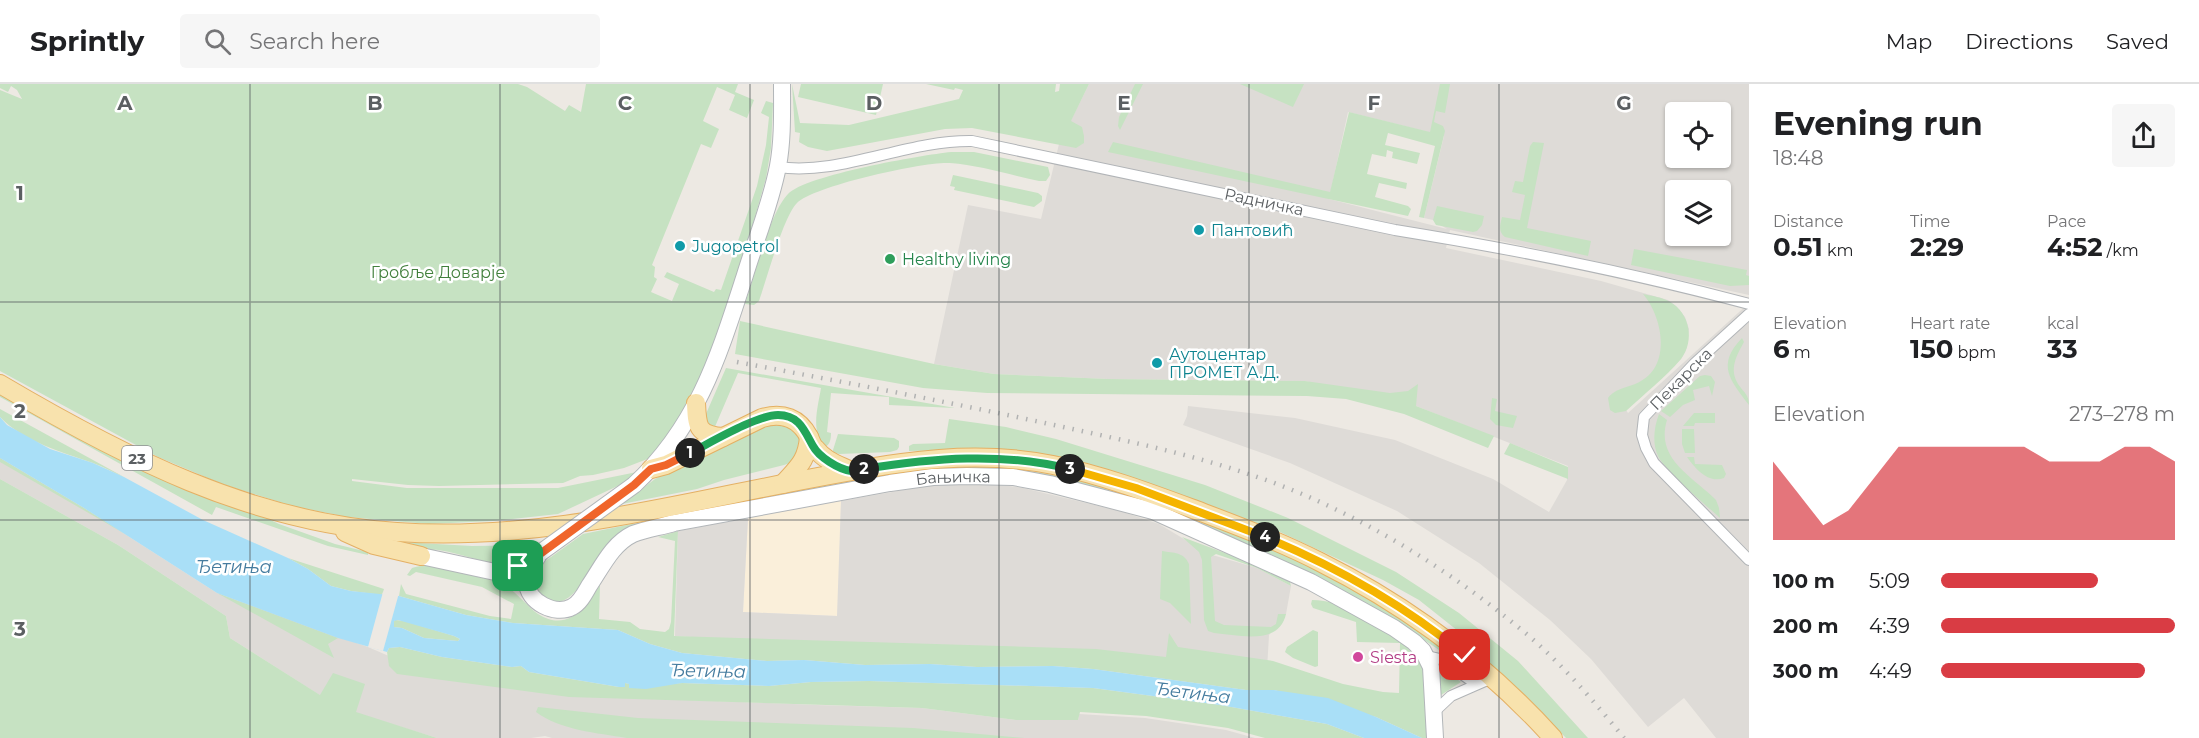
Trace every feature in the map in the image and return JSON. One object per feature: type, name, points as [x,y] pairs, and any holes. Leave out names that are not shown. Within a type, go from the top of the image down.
[{"type":"main road","name":"23","points":[[0,384],[98,438],[175,476],[250,504],[324,523],[399,532],[432,534],[524,530],[642,513],[901,463],[950,459],[1021,460],[1072,469],[1136,488],[1266,538],[1346,575],[1416,618],[1453,645],[1484,681],[1553,738]]},
{"type":"main road","points":[[696,403],[697,421],[703,432],[709,436],[723,437]]},
{"type":"main road","points":[[651,469],[666,465],[762,418],[779,415],[795,419],[822,456],[851,471]]},
{"type":"main road","points":[[783,484],[804,461],[808,452],[809,437]]},
{"type":"main road","points":[[324,523],[374,545],[421,556]]},
{"type":"street","points":[[495,572],[512,569],[540,554],[634,485],[651,469],[679,434],[708,381],[721,350],[778,167],[782,84]]},
{"type":"street","name":"Радничка","points":[[778,167],[818,168],[927,144],[972,141],[1395,230],[1466,242],[1676,286],[1749,304]]},
{"type":"street","name":"Пекарска","points":[[1749,314],[1694,364],[1654,405],[1644,417],[1642,426],[1646,448],[1654,463],[1749,560]]},
{"type":"street","name":"Бањичка","points":[[528,592],[536,601],[547,607],[571,608],[579,601],[613,549],[621,542],[634,534],[674,524],[890,483],[933,477],[997,476],[1050,484],[1163,515],[1311,582],[1394,628],[1414,642],[1427,656],[1434,656],[1484,681]]},
{"type":"street","points":[[528,592],[526,585],[529,571],[540,554]]},
{"type":"street","points":[[421,556],[495,572],[528,592]]},
{"type":"street","points":[[1427,656],[1432,674],[1435,737]]},
{"type":"street","points":[[1434,712],[1451,696],[1484,681]]},
{"type":"shaded area","points":[[1089,84],[1749,84],[1749,295],[1450,230],[1446,248],[1601,281],[1668,300],[1676,306],[1685,317],[1689,329],[1686,350],[1681,359],[1626,410],[1628,413],[1749,303],[1749,738],[1716,738],[1684,698],[1648,727],[1591,659],[1550,620],[1479,563],[1397,511],[1290,463],[1183,425],[1188,406],[1295,418],[1395,440],[1493,479],[1549,512],[1567,480],[1568,466],[1416,406],[1305,381],[1108,379],[994,374],[934,364],[968,205],[1041,219],[1059,144]],"holes":[[[1348,112],[1444,136],[1424,218],[1433,220],[1447,229],[1329,199]]]},
{"type":"shaded area","points":[[0,458],[84,508],[217,593],[368,647],[414,667],[568,695],[922,708],[1016,720],[1078,720],[1079,714],[1145,718],[1226,730],[1255,738],[552,738],[545,736],[437,738],[346,710],[230,638],[226,616],[118,545],[0,479]]},
{"type":"shaded area","points":[[981,482],[1023,488],[1120,511],[1159,524],[1209,554],[1257,568],[1291,586],[1286,614],[1269,635],[1267,669],[675,636],[678,531],[748,518],[743,612],[837,616],[841,501],[932,485]]},
{"type":"shaded area","points":[[841,501],[838,616],[743,612],[748,518]]},
{"type":"green space","name":"Гробље Доварје","points":[[0,84],[518,84],[527,87],[565,111],[569,105],[581,112],[586,84],[738,84],[735,92],[754,100],[747,118],[729,110],[735,95],[717,87],[703,121],[719,129],[711,148],[701,144],[652,265],[655,267],[654,277],[657,279],[651,292],[672,301],[679,284],[664,277],[667,272],[714,292],[716,289],[721,290],[757,186],[766,145],[769,117],[761,113],[766,101],[773,103],[771,148],[766,178],[753,224],[715,346],[676,425],[650,458],[624,468],[580,476],[563,483],[439,486],[352,479],[352,481],[407,488],[558,488],[637,472],[624,483],[558,514],[493,521],[429,524],[347,517],[292,506],[222,484],[158,457],[0,371],[0,90],[22,99],[17,90],[11,86],[8,92],[0,88]]},
{"type":"green space","points":[[792,84],[800,123],[849,125],[959,99],[963,90],[926,84],[1056,84],[1055,92],[1059,91],[1060,84],[1089,84],[1071,121],[1082,127],[1084,143],[1076,148],[972,128],[945,129],[827,151],[808,147],[799,142],[800,133],[795,132]]},
{"type":"green space","points":[[801,84],[883,84],[876,115],[798,97]]},
{"type":"green space","points":[[1135,84],[1143,84],[1120,130],[1119,117]]},
{"type":"green space","points":[[1240,84],[1304,84],[1293,107]]},
{"type":"green space","points":[[1440,84],[1450,84],[1445,113],[1436,111],[1434,122],[1443,126],[1445,131],[1424,218],[1419,217],[1435,146],[1388,133],[1385,145],[1420,153],[1417,164],[1392,158],[1393,152],[1387,150],[1386,157],[1372,154],[1367,174],[1407,183],[1406,189],[1379,183],[1375,197],[1408,206],[1411,209],[1408,216],[1108,152],[1113,142],[1330,192],[1349,112],[1430,132]]},
{"type":"green space","points":[[1533,142],[1544,143],[1527,228],[1591,241],[1588,256],[1505,237],[1500,231],[1502,217],[1520,220],[1525,195],[1512,192],[1515,181],[1523,182],[1530,146]]},
{"type":"green space","points":[[951,152],[974,152],[1048,167],[1050,175],[1046,181],[1039,181],[972,166],[937,163],[846,182],[807,196],[792,210],[759,301],[754,305],[745,304],[769,230],[781,203],[788,194],[799,187],[840,173]]},
{"type":"green space","points":[[953,175],[1038,193],[1042,196],[1042,201],[1034,207],[954,190],[955,187],[950,186]]},
{"type":"green space","points":[[1437,206],[1484,216],[1482,225],[1473,232],[1436,225],[1433,220]]},
{"type":"green space","points":[[1634,249],[1747,270],[1749,285],[1730,286],[1631,265]]},
{"type":"green space","points":[[1643,294],[1664,299],[1677,307],[1686,320],[1688,344],[1681,359],[1661,379],[1626,411],[1615,413],[1610,410],[1608,398],[1611,394],[1641,381],[1651,373],[1660,352],[1659,327],[1650,303]]},
{"type":"green space","points":[[740,321],[934,364],[994,374],[1108,379],[1305,381],[1390,393],[1408,391],[1418,384],[1416,406],[1494,436],[1488,448],[1404,414],[1346,399],[1307,396],[987,393],[923,388],[735,354]]},
{"type":"green space","points":[[1742,338],[1744,342],[1736,359],[1734,371],[1737,382],[1748,398],[1749,405],[1736,388],[1728,364],[1729,356]]},
{"type":"green space","points":[[726,368],[955,408],[889,405],[889,397],[831,393],[827,432],[831,433],[831,437],[825,447],[820,441],[816,426],[821,388],[738,373],[714,429],[702,423]]},
{"type":"green space","points":[[1700,376],[1711,376],[1715,382],[1712,396],[1709,386],[1693,390],[1695,400],[1683,405],[1670,417],[1661,411]]},
{"type":"green space","points":[[0,393],[279,524],[335,544],[368,552],[368,555],[328,546],[216,507],[212,515],[0,397]]},
{"type":"green space","points":[[1492,398],[1497,399],[1495,411],[1517,416],[1513,428],[1496,425],[1490,419]]},
{"type":"green space","points":[[0,409],[124,477],[32,440],[0,417]]},
{"type":"green space","points":[[1694,413],[1715,413],[1715,423],[1695,423],[1694,426],[1683,426]]},
{"type":"green space","points":[[1659,414],[1667,420],[1666,446],[1671,456],[1678,466],[1716,500],[1720,518],[1662,463],[1655,446],[1654,435]]},
{"type":"green space","points":[[949,419],[1006,427],[1056,439],[1205,485],[1288,518],[1396,572],[1459,613],[1518,661],[1588,738],[1566,738],[1527,698],[1494,669],[1482,650],[1419,600],[1383,580],[1280,532],[1169,490],[1116,473],[1034,453],[996,449],[909,451],[909,446],[913,444],[945,443]]},
{"type":"green space","points":[[778,423],[799,432],[802,449],[790,463],[697,489],[622,504],[655,479],[681,464],[761,426]]},
{"type":"green space","points":[[1682,429],[1694,429],[1695,453],[1685,453],[1682,444]]},
{"type":"green space","points":[[838,434],[894,438],[899,441],[899,447],[890,452],[839,454],[833,452]]},
{"type":"green space","points":[[1510,443],[1568,467],[1568,479],[1504,454]]},
{"type":"green space","points":[[1687,457],[1694,457],[1695,464],[1722,465],[1726,474],[1724,478],[1707,477]]},
{"type":"green space","points":[[0,458],[84,508],[132,538],[0,462]]},
{"type":"green space","points":[[970,466],[1050,474],[1129,495],[1127,498],[1062,479],[844,485],[633,525],[614,538],[606,547],[579,588],[569,598],[558,602],[546,599],[534,586],[537,571],[544,562],[583,534],[857,478],[931,468]]},
{"type":"green space","points":[[0,479],[118,545],[226,616],[230,638],[320,695],[333,673],[365,684],[356,712],[437,738],[0,738]]},
{"type":"green space","points":[[1187,516],[1239,535],[1337,580],[1405,621],[1469,669],[1464,668],[1398,624],[1329,586],[1186,519]]},
{"type":"green space","points":[[678,531],[674,636],[1096,649],[1166,657],[1169,633],[1178,647],[1273,661],[1343,684],[1399,693],[1400,643],[1357,642],[1356,622],[1313,608],[1311,604],[1312,600],[1330,602],[1356,614],[1396,638],[1417,656],[1423,669],[1427,738],[1422,738],[1376,717],[1274,690],[1246,690],[1093,669],[1053,666],[865,665],[804,660],[767,661],[682,653],[650,644],[618,630],[513,623],[466,615],[399,596],[401,584],[406,594],[490,616],[511,619],[514,604],[482,587],[416,572],[410,576],[407,575],[412,568],[438,567],[496,582],[514,592],[538,614],[558,621],[575,615],[582,609],[600,585],[599,619],[630,622],[640,629],[665,632],[669,629],[671,622],[675,541],[658,537]]},
{"type":"green space","points":[[1182,537],[1260,566],[1290,582],[1291,586],[1257,568],[1216,554],[1211,557],[1215,621],[1224,625],[1271,627],[1276,624],[1278,614],[1286,614],[1282,624],[1267,635],[1257,636],[1208,631],[1204,620],[1202,560],[1199,552]]},
{"type":"green space","points":[[383,541],[472,546],[533,545],[535,547],[509,561],[487,562],[438,550],[419,551]]},
{"type":"green space","points":[[1162,551],[1181,555],[1189,564],[1191,624],[1170,603],[1160,599]]},
{"type":"green space","points":[[288,558],[384,589],[382,595],[331,586]]},
{"type":"green space","points":[[217,593],[338,638],[328,644],[334,658]]},
{"type":"green space","points":[[395,620],[405,621],[460,639],[458,641],[424,638],[402,628],[394,627]]},
{"type":"green space","points":[[1313,630],[1318,632],[1318,666],[1315,667],[1285,652],[1287,647]]},
{"type":"green space","points":[[400,647],[442,657],[512,667],[521,666],[529,672],[619,687],[625,683],[630,684],[629,687],[682,683],[769,686],[811,682],[869,681],[1093,688],[1220,705],[1327,724],[1364,738],[1265,738],[1228,728],[1146,716],[1080,712],[1078,720],[1016,720],[922,708],[569,697],[397,674],[389,666],[387,652],[389,648]]},
{"type":"green space","points":[[1440,667],[1461,682],[1441,695],[1438,669]]},
{"type":"green space","points":[[538,707],[638,718],[913,728],[1025,738],[627,738],[567,727],[536,712]]},
{"type":"water","name":"Ђетиња","points":[[0,417],[7,425],[50,449],[93,463],[124,477],[203,520],[288,558],[331,586],[351,591],[399,596],[466,615],[513,623],[618,630],[650,644],[682,653],[767,661],[804,660],[865,665],[930,664],[977,667],[1053,666],[1093,669],[1246,690],[1274,690],[1328,698],[1422,738],[1364,738],[1327,724],[1220,705],[1093,688],[869,681],[811,682],[769,686],[682,683],[646,689],[629,688],[629,684],[625,683],[625,687],[619,687],[529,672],[521,666],[512,667],[442,657],[400,647],[389,648],[387,652],[338,638],[217,593],[84,508],[0,458]],"holes":[[[398,620],[460,639],[458,641],[424,638],[402,628],[394,627],[394,621]]]},
{"type":"pier","points":[[383,592],[399,593],[383,651],[368,647]]},
{"type":"railway","points":[[737,362],[936,400],[1127,441],[1199,459],[1305,495],[1363,523],[1409,549],[1497,610],[1533,639],[1561,666],[1624,738]]},
{"type":"place","name":"Пантовић","points":[[1199,230]]},
{"type":"place","name":"Jugopetrol","points":[[680,246]]},
{"type":"place","name":"Healthy living","points":[[890,259]]},
{"type":"place","name":"Аутоцентар ПРОМЕТ А.Д.","points":[[1157,363]]},
{"type":"place","name":"Siesta","points":[[1358,657]]},
{"type":"route","points":[[518,566],[540,554],[634,485],[651,469],[666,465],[762,418],[779,415],[795,419],[822,456],[851,471],[901,463],[950,459],[1021,460],[1052,464],[1136,488],[1210,515],[1317,560],[1389,600],[1465,655]]}]
